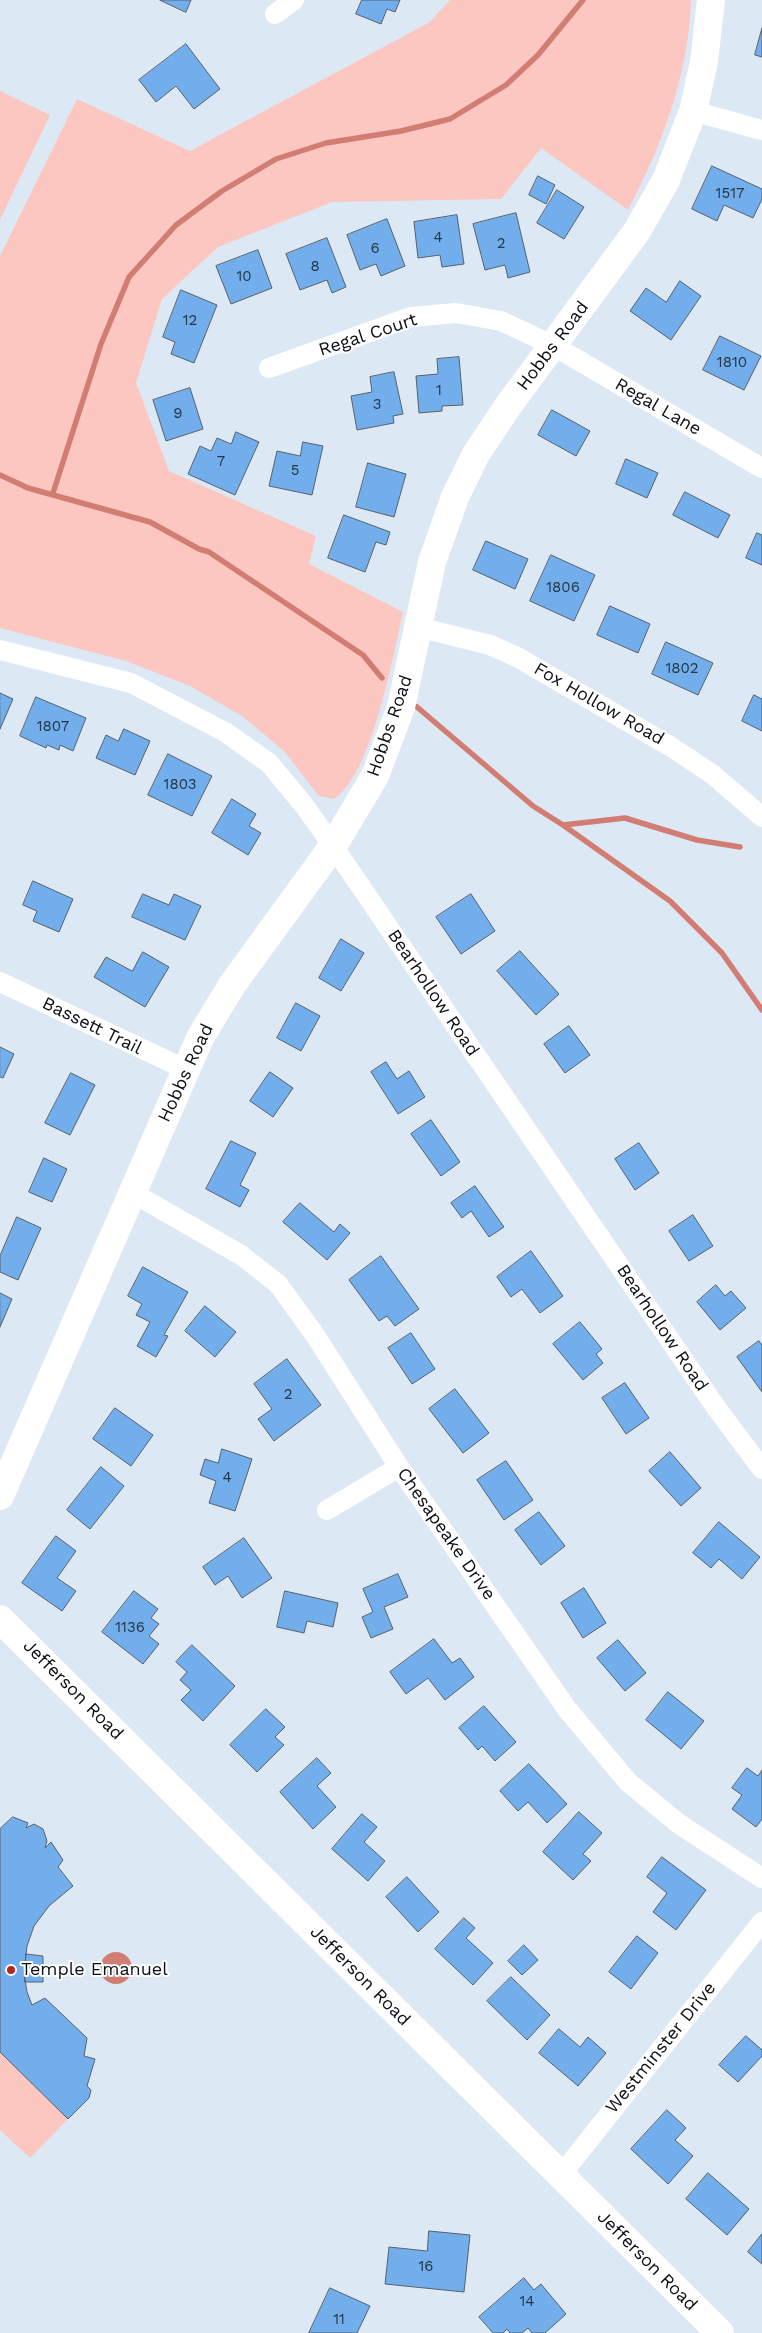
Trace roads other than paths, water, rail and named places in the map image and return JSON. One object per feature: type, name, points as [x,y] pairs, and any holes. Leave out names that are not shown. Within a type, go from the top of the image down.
[{"type":"street","points":[[276,14],[294,0]]},
{"type":"street","name":"Hobbs Road","points":[[0,1496],[200,1038],[232,985],[333,846],[362,800],[386,751],[401,707],[432,562],[455,497],[476,454],[508,406],[554,346],[652,207],[666,180],[693,110],[704,62],[711,0]]},
{"type":"street","points":[[693,110],[762,130]]},
{"type":"street","name":"Regal Court","points":[[270,368],[411,317],[456,313],[501,321],[554,346]]},
{"type":"street","name":"Regal Lane","points":[[554,346],[762,468]]},
{"type":"street","name":"Fox Hollow Road","points":[[418,627],[490,645],[520,658],[668,744],[712,774],[760,811]]},
{"type":"street","name":"Bearhollow Road","points":[[0,650],[131,683],[226,732],[269,763],[303,804],[333,846],[715,1406],[762,1469]]},
{"type":"street","name":"Bassett Trail","points":[[0,982],[185,1069]]},
{"type":"street","name":"Chesapeake Drive","points":[[133,1193],[241,1255],[278,1284],[315,1335],[399,1467],[567,1709],[628,1782],[679,1824],[762,1878]]},
{"type":"street","points":[[327,1510],[399,1467]]},
{"type":"street","name":"Jefferson Road","points":[[0,1619],[720,2333]]},
{"type":"street","name":"Westminster Drive","points":[[561,2175],[762,1922]]},
{"type":"waterway","points":[[53,493],[101,344],[129,277],[176,225],[222,191],[276,159],[326,143],[401,131],[450,119],[506,85],[538,55],[583,0]]},
{"type":"waterway","points":[[0,475],[28,488],[150,522],[199,549],[209,552],[363,655],[382,678]]},
{"type":"waterway","points":[[417,707],[533,806],[670,901],[722,953],[762,1010]]},
{"type":"waterway","points":[[563,825],[625,818],[697,840],[740,847]]},
{"type":"place","name":"Temple Emanuel","points":[[11,1970]]}]
